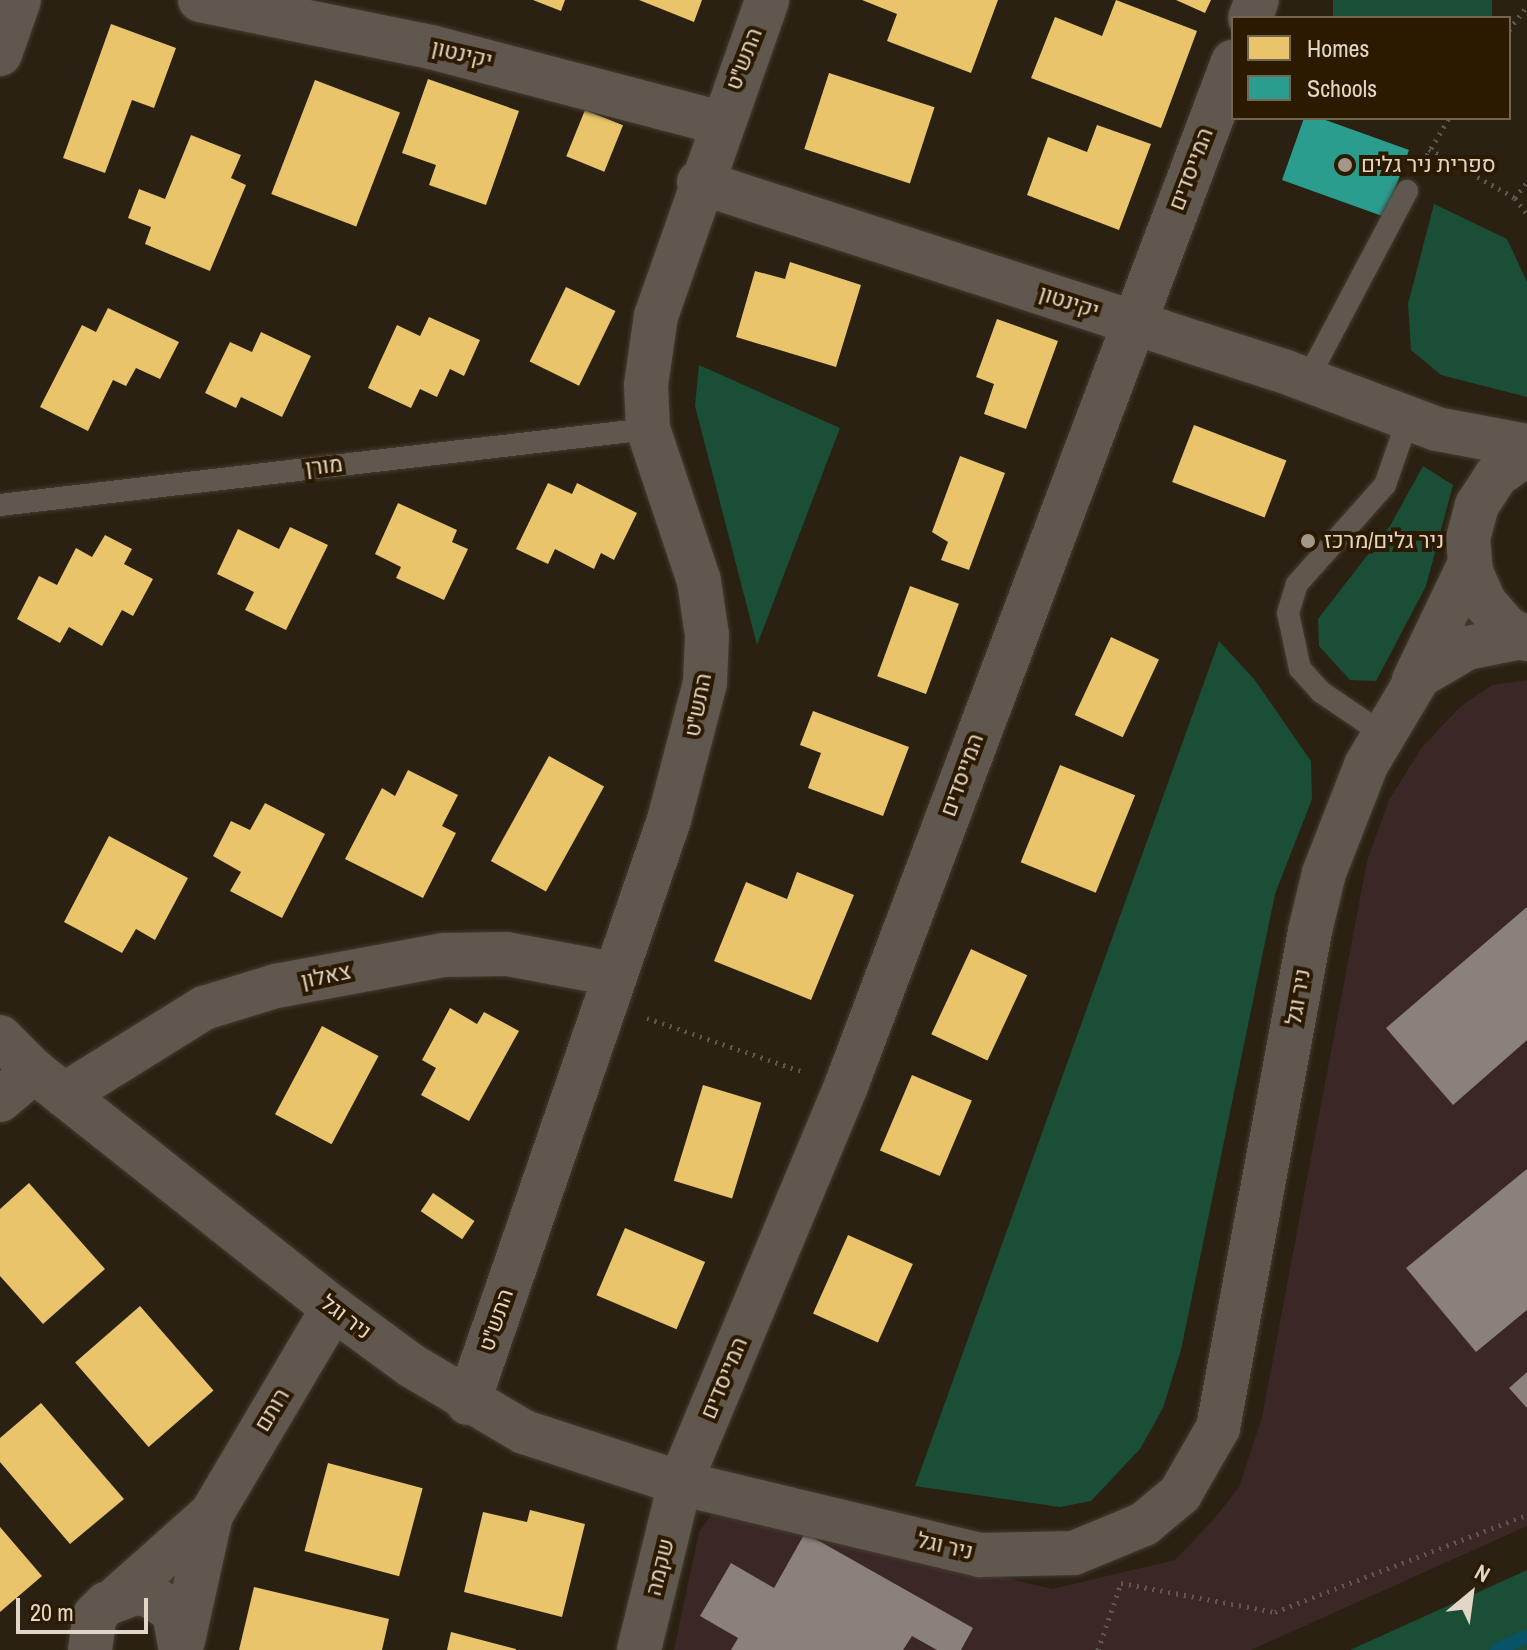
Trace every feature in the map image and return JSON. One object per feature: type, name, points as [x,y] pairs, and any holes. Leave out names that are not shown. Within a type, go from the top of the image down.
[{"type":"street","points":[[0,54],[19,0]]},
{"type":"street","name":"יקינטון","points":[[200,0],[459,54],[720,123]]},
{"type":"street","name":"התש\"ט","points":[[468,1403],[608,989],[669,820],[705,683],[707,635],[699,581],[648,429],[646,385],[656,316],[699,182],[767,0]]},
{"type":"street","name":"המייסדים","points":[[680,1483],[846,1086],[1131,323],[1231,67]]},
{"type":"street","name":"יקינטון","points":[[699,182],[1307,380],[1423,422],[1527,446]]},
{"type":"street","name":"יקינטון","points":[[1423,422],[1466,454],[1476,475],[1477,505]]},
{"type":"street","points":[[1525,638],[1485,603],[1470,563],[1468,538],[1477,505],[1496,476],[1527,454]]},
{"type":"street","name":"ניר וגל","points":[[0,1037],[49,1083],[333,1308],[468,1403],[524,1432],[680,1483],[980,1555],[1074,1553],[1110,1542],[1144,1524],[1180,1494],[1218,1428],[1310,931],[1344,819],[1383,734],[1408,693],[1470,563]]},
{"type":"street","name":"ניר וגל","points":[[1408,693],[1442,659],[1492,641],[1525,638]]},
{"type":"street","name":"צאלון","points":[[0,1100],[49,1083],[204,1008],[276,986],[444,955],[507,954],[608,989]]},
{"type":"street","name":"רותם","points":[[182,1645],[192,1584],[212,1513],[333,1308]]},
{"type":"street","name":"שקמה","points":[[639,1650],[680,1483]]},
{"type":"street","name":"רותם","points":[[85,1648],[95,1615],[212,1513]]},
{"type":"street","points":[[119,1596],[134,1593],[162,1602],[174,1612],[182,1645]]},
{"type":"lane","points":[[1307,380],[1407,191]]},
{"type":"lane","points":[[1383,734],[1321,692],[1300,669],[1288,613],[1297,584],[1385,485],[1423,422]]},
{"type":"lane","name":"מורן","points":[[0,505],[648,429]]},
{"type":"path","points":[[1511,27],[1527,6]]},
{"type":"path","points":[[1407,191],[1448,120]]},
{"type":"path","points":[[1429,149],[1515,198],[1527,214]]},
{"type":"path","points":[[1515,198],[1527,182]]},
{"type":"path","points":[[608,989],[846,1086]]},
{"type":"path","points":[[1121,1583],[1275,1612],[1527,1515]]},
{"type":"path","points":[[1098,1650],[1121,1583],[1110,1542]]},
{"type":"shaded area","points":[[1527,680],[1527,1526],[1251,1650],[674,1650],[699,1532],[716,1508],[1052,1589],[1175,1560],[1214,1519],[1239,1487],[1262,1417],[1367,861],[1389,800],[1422,747],[1461,706],[1492,685]]},
{"type":"green space","points":[[1333,0],[1492,0],[1492,16],[1333,16]]},
{"type":"green space","points":[[1434,204],[1507,239],[1527,282],[1527,397],[1441,375],[1411,350],[1408,304]]},
{"type":"green space","points":[[699,365],[840,428],[757,645],[695,406]]},
{"type":"green space","points":[[1423,466],[1453,485],[1426,586],[1376,681],[1350,680],[1319,646],[1318,619],[1390,526]]},
{"type":"green space","points":[[1219,641],[1254,679],[1311,761],[1312,799],[1275,894],[1181,1350],[1163,1408],[1140,1449],[1091,1501],[1060,1507],[915,1486]]},
{"type":"green space","points":[[1527,1570],[1527,1650],[1350,1650]]},
{"type":"building: Homes","points":[[533,0],[565,0],[561,11]]},
{"type":"building: Homes","points":[[639,0],[702,0],[694,22]]},
{"type":"building: Homes","points":[[862,0],[998,0],[971,73],[887,41],[897,14]]},
{"type":"building: Homes","points":[[1116,0],[1197,31],[1161,128],[1031,78],[1055,17],[1102,36]]},
{"type":"building: Homes","points":[[1176,0],[1211,0],[1205,13]]},
{"type":"building: Homes","points":[[111,24],[176,48],[154,108],[132,100],[105,173],[63,158]]},
{"type":"building: Homes","points":[[829,73],[935,107],[910,183],[804,149]]},
{"type":"building: Homes","points":[[428,79],[519,111],[486,205],[429,185],[436,165],[402,153]]},
{"type":"building: Homes","points":[[315,80],[400,113],[356,227],[271,194]]},
{"type":"building: Homes","points":[[585,110],[623,125],[604,172],[566,156]]},
{"type":"building: Homes","points":[[1097,125],[1151,144],[1119,230],[1027,195],[1048,137],[1087,152]]},
{"type":"building: Homes","points":[[191,135],[241,155],[231,178],[246,185],[210,271],[145,244],[151,227],[128,218],[139,189],[165,199]]},
{"type":"building: Homes","points":[[790,262],[861,285],[836,367],[736,337],[755,271],[785,279]]},
{"type":"building: Homes","points":[[566,287],[615,311],[579,386],[530,362]]},
{"type":"building: Homes","points":[[108,308],[179,342],[160,379],[136,368],[126,386],[113,380],[88,431],[40,407],[82,325],[96,332]]},
{"type":"building: Homes","points":[[429,317],[480,340],[464,376],[450,369],[437,397],[420,389],[411,408],[368,388],[397,325],[420,336]]},
{"type":"building: Homes","points":[[997,319],[1058,341],[1026,429],[984,414],[994,384],[976,377]]},
{"type":"building: Homes","points":[[261,332],[311,356],[282,417],[241,397],[236,408],[205,393],[230,342],[252,352]]},
{"type":"building: Homes","points":[[1194,425],[1286,460],[1265,517],[1172,482]]},
{"type":"building: Homes","points":[[960,456],[1005,473],[969,570],[941,560],[948,542],[932,532]]},
{"type":"building: Homes","points":[[548,483],[572,494],[577,483],[637,513],[614,560],[601,553],[594,569],[555,549],[548,564],[516,549]]},
{"type":"building: Homes","points":[[398,503],[457,530],[452,542],[468,549],[444,600],[396,578],[401,567],[375,554]]},
{"type":"building: Homes","points":[[290,527],[328,545],[286,630],[245,610],[254,592],[217,574],[238,529],[279,549]]},
{"type":"building: Homes","points":[[105,535],[132,549],[124,564],[153,579],[133,616],[122,610],[102,646],[69,627],[60,643],[17,619],[39,576],[57,585],[76,548],[92,557]]},
{"type":"building: Homes","points":[[910,586],[959,604],[926,694],[877,676]]},
{"type":"building: Homes","points":[[1111,637],[1159,659],[1123,737],[1075,715]]},
{"type":"building: Homes","points":[[813,711],[909,747],[883,816],[808,788],[821,753],[800,745]]},
{"type":"building: Homes","points":[[549,756],[604,787],[546,891],[491,861]]},
{"type":"building: Homes","points":[[1060,765],[1135,795],[1096,893],[1021,862]]},
{"type":"building: Homes","points":[[408,770],[458,795],[442,826],[456,833],[423,898],[345,859],[382,788],[395,796]]},
{"type":"building: Homes","points":[[265,803],[325,834],[282,918],[230,891],[241,872],[213,856],[231,821],[250,830]]},
{"type":"building: Homes","points":[[109,836],[188,878],[155,940],[136,929],[122,953],[64,922]]},
{"type":"building: Homes","points":[[797,872],[854,895],[811,1000],[714,961],[746,882],[787,899]]},
{"type":"building: Homes","points":[[971,949],[1027,975],[987,1060],[931,1034]]},
{"type":"building: Homes","points":[[450,1008],[477,1024],[484,1012],[519,1031],[469,1121],[421,1095],[436,1068],[422,1060]]},
{"type":"building: Homes","points":[[322,1026],[379,1056],[332,1144],[275,1114]]},
{"type":"building: Homes","points":[[912,1075],[972,1100],[940,1176],[880,1150]]},
{"type":"building: Homes","points":[[703,1085],[761,1103],[732,1198],[674,1181]]},
{"type":"building: Homes","points":[[29,1183],[105,1269],[43,1324],[0,1276],[0,1209]]},
{"type":"building: Homes","points":[[433,1193],[474,1221],[462,1239],[421,1211]]},
{"type":"building: Homes","points":[[625,1228],[705,1262],[677,1329],[596,1295]]},
{"type":"building: Homes","points":[[848,1235],[913,1264],[878,1342],[813,1314]]},
{"type":"building: Homes","points":[[140,1306],[213,1391],[149,1447],[75,1362]]},
{"type":"building: Homes","points":[[41,1403],[124,1499],[70,1544],[0,1462],[0,1438]]},
{"type":"building: Homes","points":[[328,1463],[423,1488],[399,1576],[304,1551]]},
{"type":"building: Homes","points":[[530,1510],[585,1524],[562,1617],[464,1592],[483,1512],[527,1522]]},
{"type":"building: Homes","points":[[0,1527],[42,1576],[0,1612]]},
{"type":"building: Homes","points":[[254,1587],[389,1619],[382,1650],[239,1650]]},
{"type":"building: Homes","points":[[451,1632],[516,1649],[516,1650],[447,1650]]},
{"type":"building: Schools","name":"ספרית ניר גלים","points":[[1303,120],[1326,120],[1409,150],[1385,217],[1282,180]]},
{"type":"building: Industry","points":[[1527,907],[1527,1040],[1453,1105],[1386,1028]]},
{"type":"building: Industry","points":[[1527,1169],[1527,1310],[1476,1352],[1406,1268]]},
{"type":"building: Industry","points":[[1527,1372],[1527,1408],[1509,1388]]},
{"type":"building: Industry","points":[[805,1533],[973,1628],[961,1650],[937,1650],[912,1636],[903,1650],[731,1650],[738,1638],[700,1616],[731,1563],[774,1588]]},
{"type":"waterway","points":[[1497,1650],[1527,1636]]},
{"type":"place","name":"ספרית ניר גלים","points":[[1345,165]]},
{"type":"place","name":"ניר גלים/מרכז","points":[[1308,541]]}]
